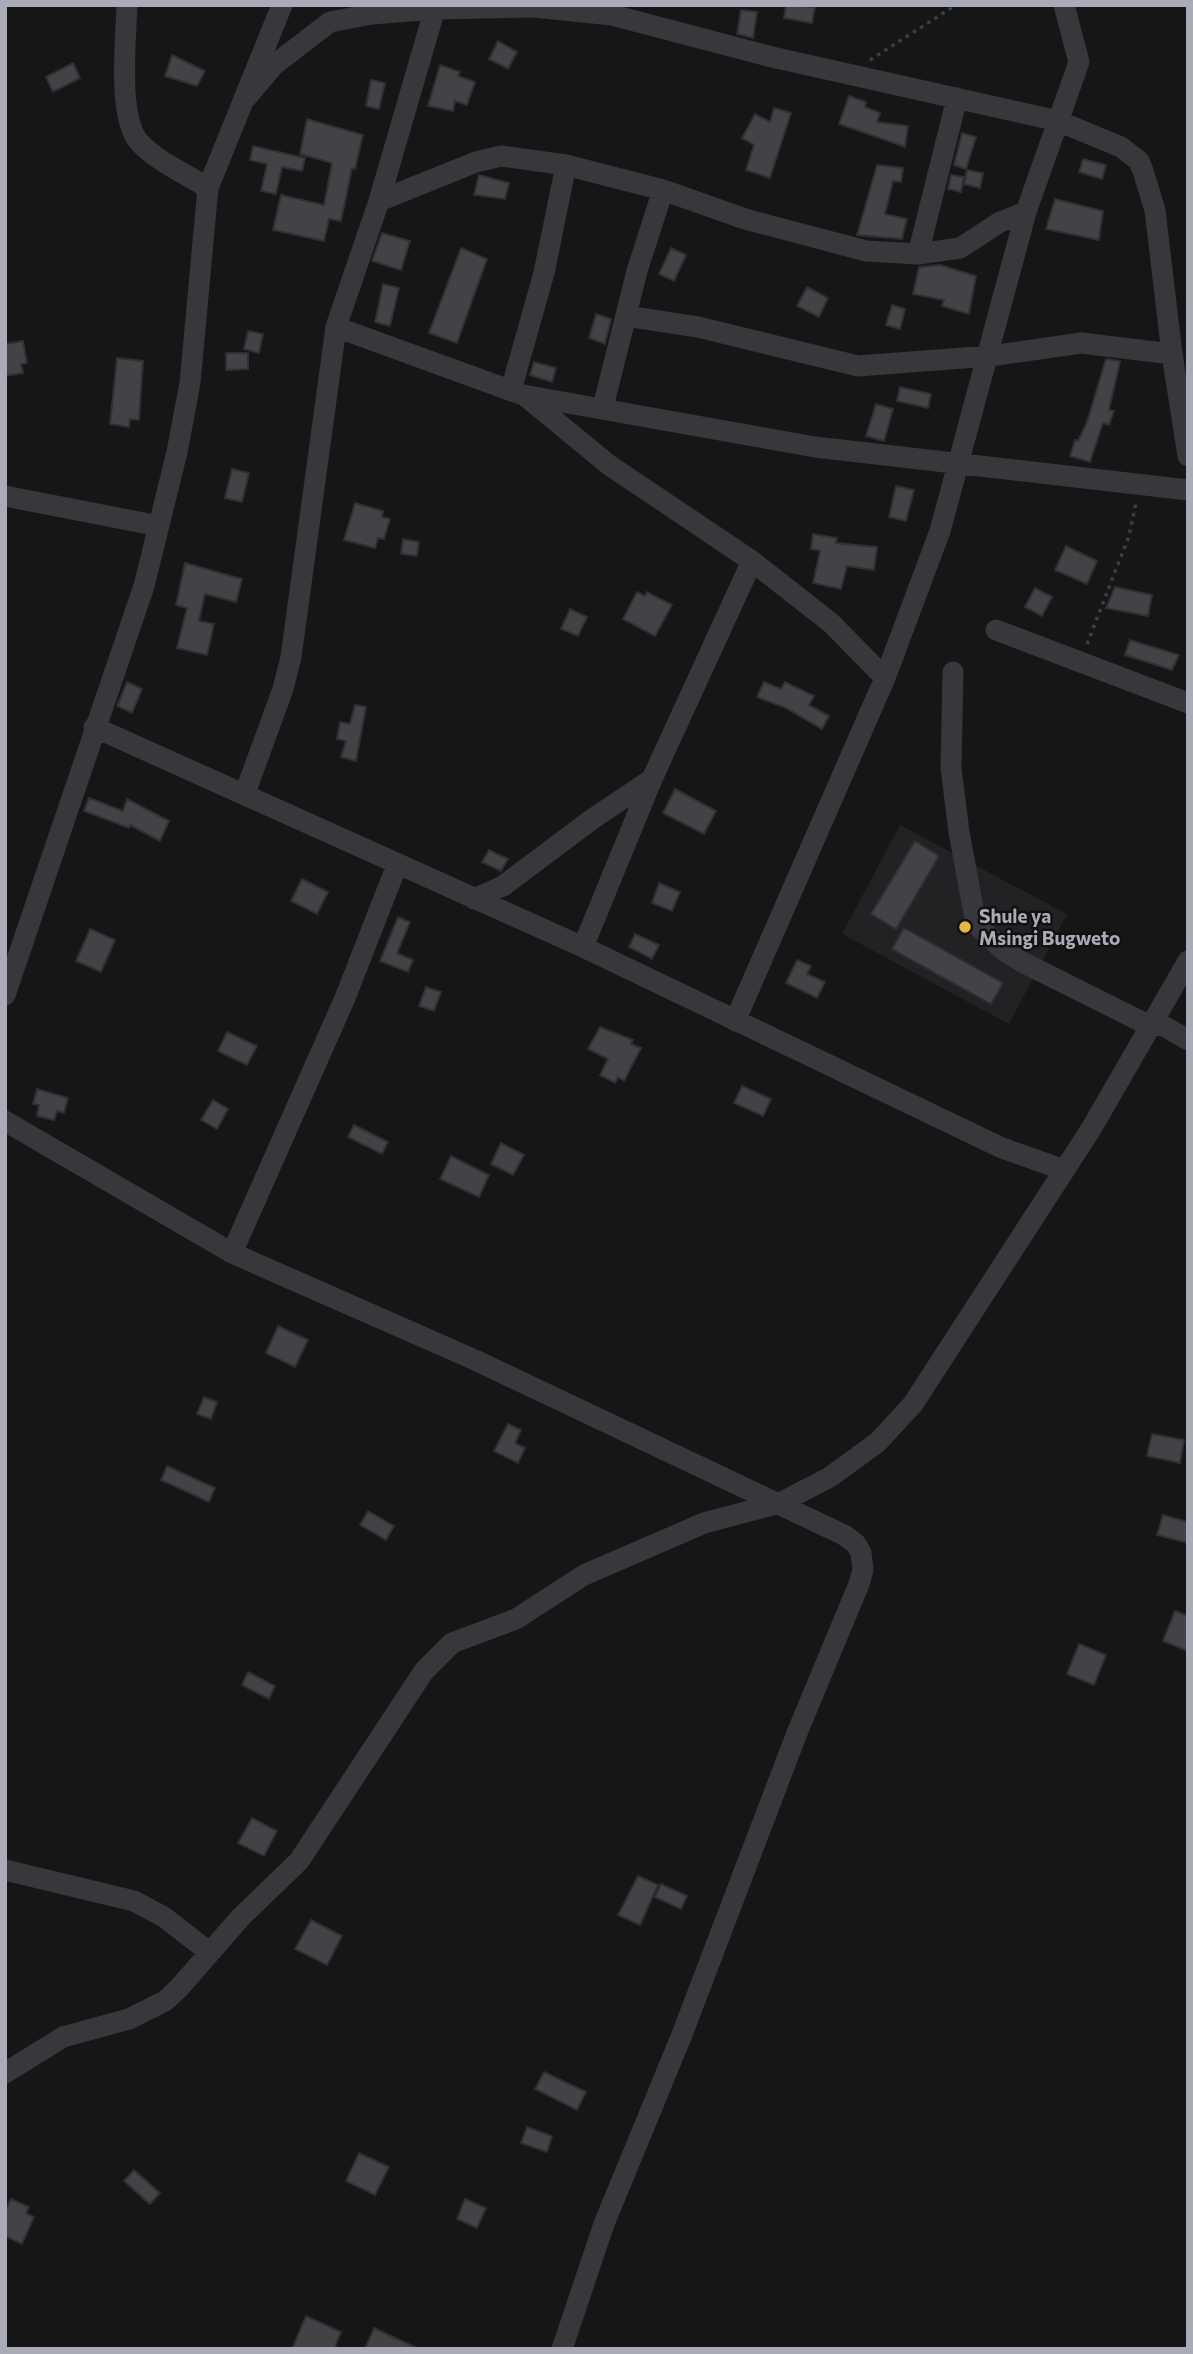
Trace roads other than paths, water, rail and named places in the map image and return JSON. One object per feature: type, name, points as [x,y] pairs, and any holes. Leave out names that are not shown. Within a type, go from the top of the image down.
[{"type":"street","points":[[127,5],[127,116],[134,135],[152,154],[208,188]]},
{"type":"street","points":[[5,995],[94,727],[132,624],[159,526],[190,383],[208,188],[282,5]]},
{"type":"street","points":[[735,1021],[885,678],[940,531],[990,356],[1026,212],[1079,62],[1064,5]]},
{"type":"street","points":[[246,98],[274,65],[330,22],[435,7],[534,8],[612,15],[772,57],[850,72],[1058,121],[1104,138],[1139,160],[1155,210],[1172,355],[1188,456]]},
{"type":"street","points":[[245,793],[283,689],[291,657],[337,327],[379,201],[435,7]]},
{"type":"street","points":[[918,254],[957,98]]},
{"type":"street","points":[[379,201],[476,162],[502,156],[566,165],[663,190],[745,219],[839,246],[918,254],[960,248],[1000,222],[1026,212]]},
{"type":"street","points":[[517,392],[566,165]]},
{"type":"street","points":[[603,407],[663,190]]},
{"type":"street","points":[[626,316],[698,327],[858,366],[990,356],[1081,343],[1172,355]]},
{"type":"street","points":[[337,327],[517,392],[815,447],[1138,487],[1188,490]]},
{"type":"street","points":[[517,392],[609,465],[752,561],[831,623],[885,678]]},
{"type":"street","points":[[5,496],[159,526]]},
{"type":"street","points":[[583,947],[653,779],[752,561]]},
{"type":"street","points":[[996,630],[1081,660],[1188,703]]},
{"type":"street","points":[[953,672],[951,768],[976,924],[1003,950],[1024,963],[1188,1040]]},
{"type":"street","points":[[94,727],[583,947],[1002,1148],[1064,1170]]},
{"type":"street","points":[[474,899],[503,886],[591,820],[653,779]]},
{"type":"street","points":[[232,1253],[345,998],[397,865]]},
{"type":"street","points":[[5,2073],[63,2037],[129,2019],[165,2001],[299,1861],[425,1671],[452,1643],[516,1619],[567,1583],[704,1523],[780,1503],[839,1472],[899,1423],[1064,1170],[1154,1024],[1188,961]]},
{"type":"street","points":[[5,1121],[232,1253],[475,1360],[780,1503],[844,1535],[856,1545],[863,1570],[797,1733],[681,2038],[604,2224],[562,2349]]},
{"type":"street","points":[[5,1870],[134,1901],[164,1917],[209,1952]]},
{"type":"place","name":"Shule ya Msingi Bugweto","points":[[965,927]]}]
